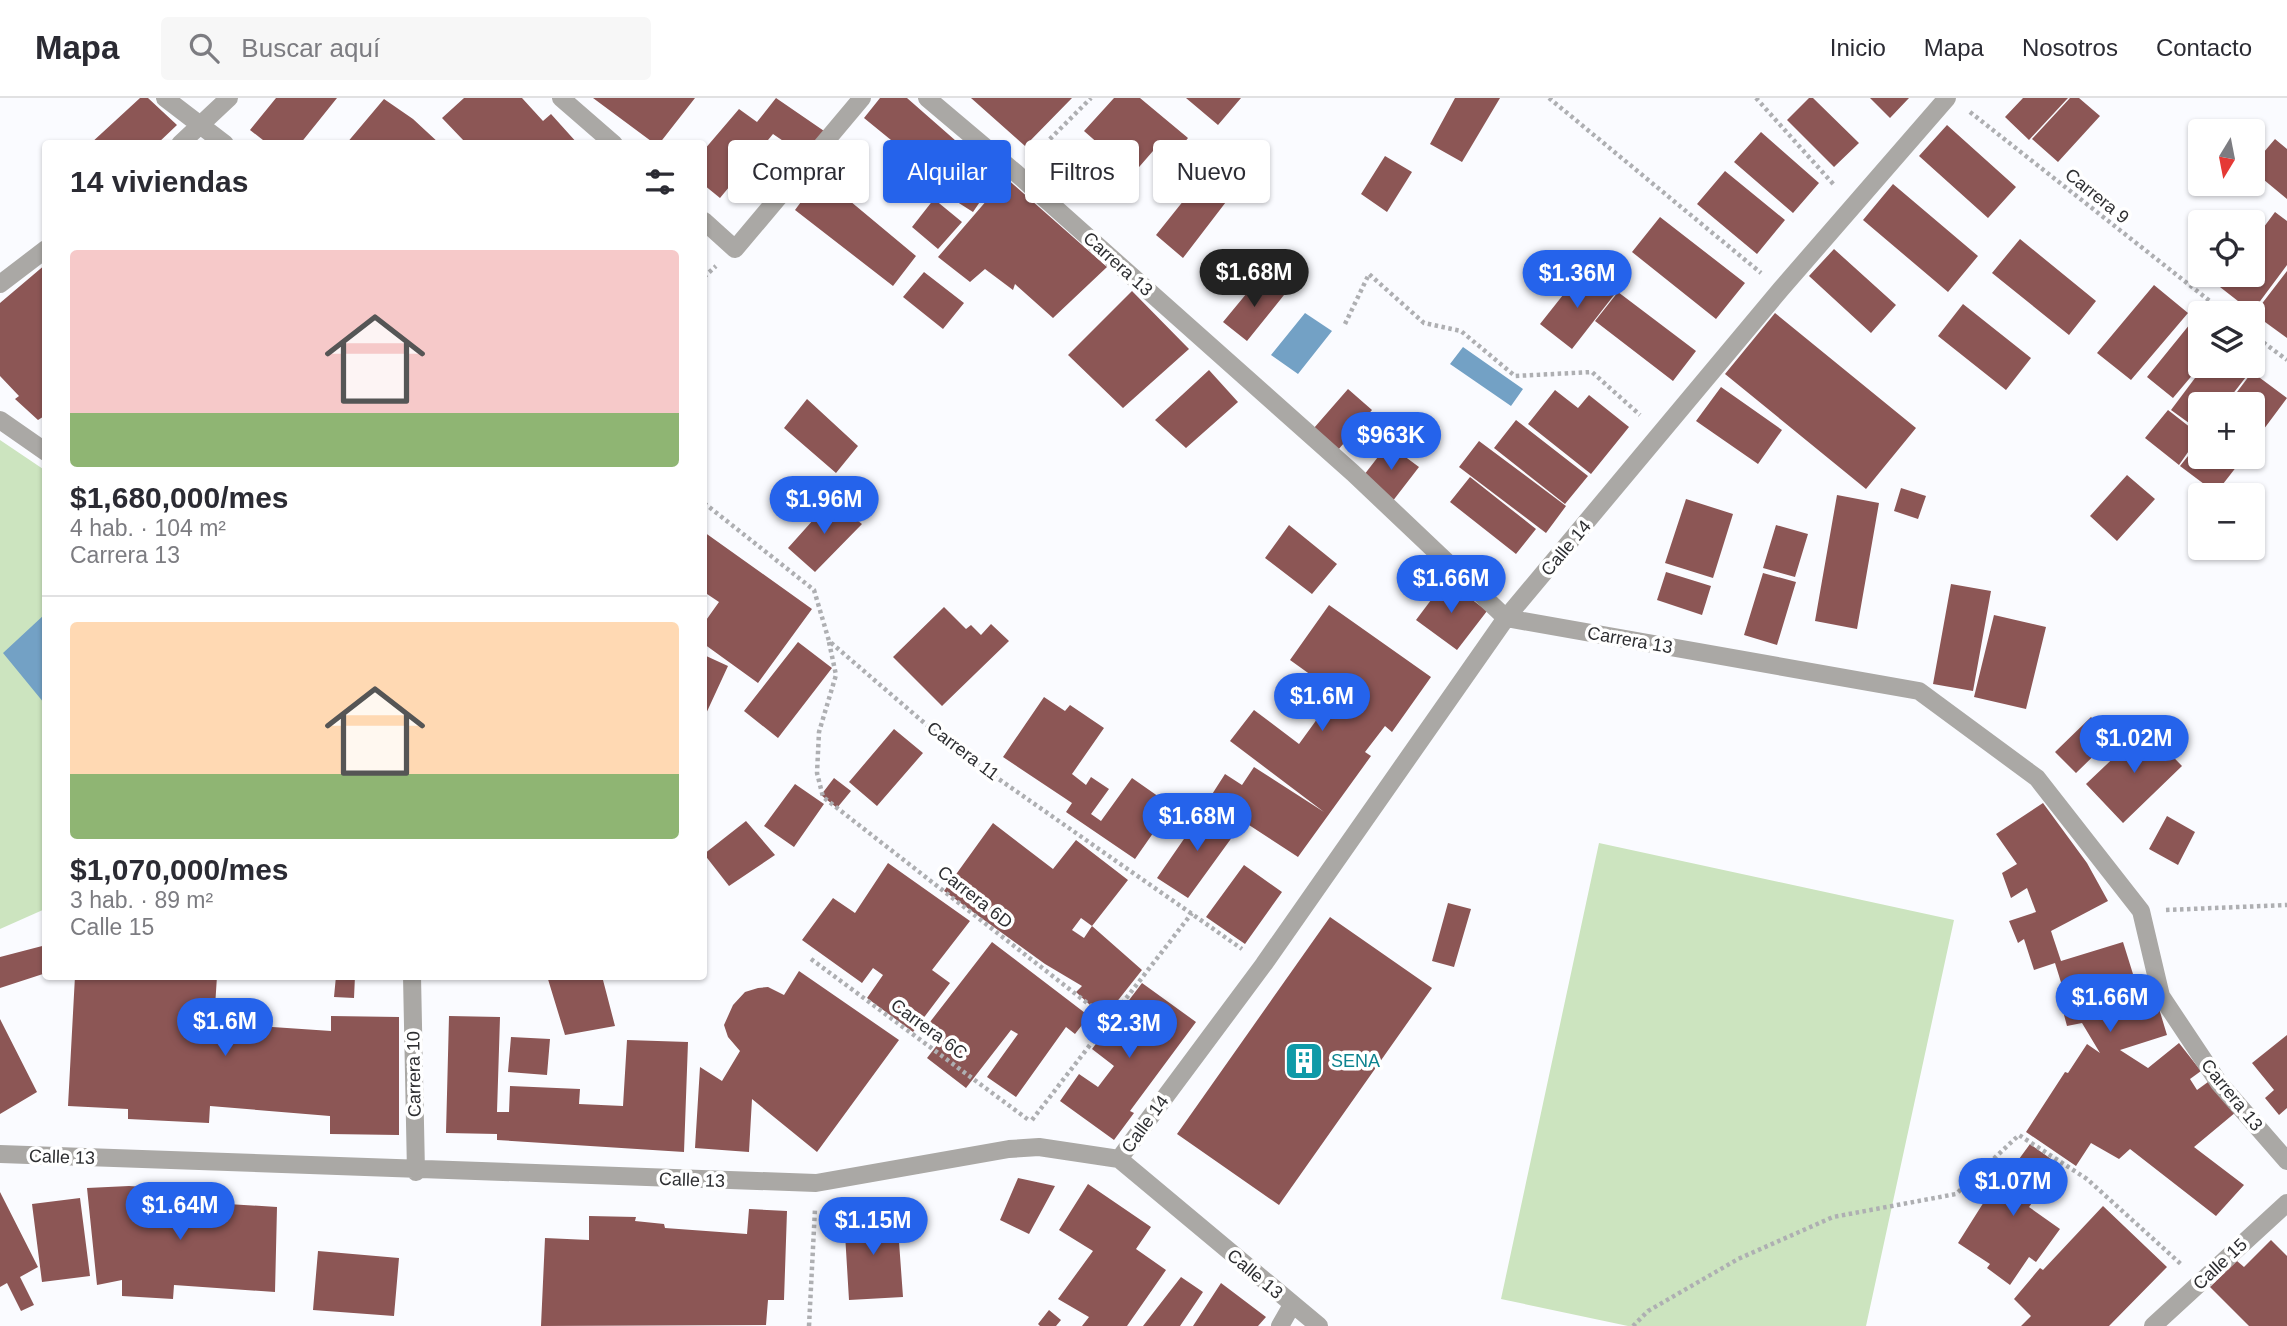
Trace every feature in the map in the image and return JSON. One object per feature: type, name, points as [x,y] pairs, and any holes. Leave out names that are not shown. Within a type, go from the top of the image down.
[{"type":"street","points":[[165,98],[220,140]]},
{"type":"street","points":[[185,140],[229,98]]},
{"type":"street","points":[[561,98],[609,140]]},
{"type":"street","points":[[707,224],[735,249],[862,98]]},
{"type":"street","name":"Carrera 13","points":[[927,98],[1016,173],[1353,472],[1506,618],[1919,691],[2038,778],[2141,911],[2161,996],[2219,1083],[2287,1161]]},
{"type":"street","name":"Calle 14","points":[[1119,1159],[1264,964],[1506,618],[1781,289],[1955,102]]},
{"type":"street","points":[[0,284],[42,253]]},
{"type":"street","points":[[0,420],[42,449]]},
{"type":"street","name":"Carrera 10","points":[[412,980],[416,1171]]},
{"type":"street","name":"Calle 13","points":[[0,1154],[416,1171],[816,1183],[1009,1149],[1039,1147],[1119,1159],[1319,1326]]},
{"type":"street","name":"Calle 15","points":[[2153,1326],[2287,1203]]},
{"type":"street","points":[[1280,1326],[1292,1305]]},
{"type":"path","points":[[1016,173],[1091,98]]},
{"type":"path","points":[[1549,98],[1781,289]]},
{"type":"path","points":[[1756,98],[1854,208]]},
{"type":"path","name":"Carrera 9","points":[[1955,102],[2210,301]]},
{"type":"path","points":[[1345,324],[1369,274],[1424,323],[1461,331],[1515,376],[1592,372],[1662,434]]},
{"type":"path","points":[[2265,344],[2287,360]]},
{"type":"path","points":[[707,505],[814,590],[829,641]]},
{"type":"path","name":"Carrera 6D","points":[[829,641],[836,675],[818,732],[817,773],[823,797],[1109,1020]]},
{"type":"path","name":"Carrera 11","points":[[829,641],[950,745],[1264,964]]},
{"type":"path","points":[[2141,911],[2287,905]]},
{"type":"path","points":[[1009,1149],[1192,913]]},
{"type":"path","name":"Carrera 6C","points":[[811,959],[1031,1121]]},
{"type":"path","points":[[1633,1326],[1648,1311],[1738,1259],[1833,1217],[1956,1194],[2019,1135],[2087,1179],[2202,1281]]},
{"type":"path","points":[[809,1326],[816,1183]]},
{"type":"green space","points":[[0,440],[42,468],[42,910],[0,929]]},
{"type":"green space","points":[[1599,843],[1954,920],[1866,1326],[1628,1326],[1501,1299]]},
{"type":"water","points":[[1305,313],[1332,331],[1298,374],[1271,355]]},
{"type":"water","points":[[1463,347],[1523,389],[1511,406],[1450,364]]},
{"type":"water","points":[[42,617],[42,701],[3,653]]},
{"type":"building","points":[[140,98],[148,98],[177,125],[161,140],[94,140]]},
{"type":"building","points":[[276,98],[337,98],[303,140],[263,140],[250,130]]},
{"type":"building","points":[[464,98],[522,98],[543,121],[551,114],[574,140],[463,140],[442,118]]},
{"type":"building","points":[[593,98],[695,98],[662,140],[650,140]]},
{"type":"building","points":[[776,98],[827,133],[822,140],[782,140],[773,134],[768,140],[728,140],[728,188],[720,198],[707,187],[707,146],[739,109],[757,122]]},
{"type":"building","points":[[880,98],[907,98],[955,140],[891,140],[864,118]]},
{"type":"building","points":[[971,98],[1072,98],[1031,140],[1025,140],[1025,146]]},
{"type":"building","points":[[1114,98],[1140,98],[1188,138],[1153,140],[1153,151],[1139,167],[1139,140],[1094,140],[1084,131]]},
{"type":"building","points":[[1186,98],[1241,98],[1218,125]]},
{"type":"building","points":[[1455,98],[1500,98],[1462,162],[1430,144]]},
{"type":"building","points":[[1809,98],[1813,98],[1859,143],[1834,167],[1787,120]]},
{"type":"building","points":[[1870,98],[1909,98],[1890,118]]},
{"type":"building","points":[[2023,98],[2068,98],[2029,140],[2005,117]]},
{"type":"building","points":[[2070,98],[2079,98],[2100,116],[2058,162],[2032,139]]},
{"type":"building","points":[[384,99],[413,119],[436,140],[349,140]]},
{"type":"building","points":[[1947,125],[2016,187],[1988,218],[1919,156]]},
{"type":"building","points":[[1761,132],[1819,183],[1793,213],[1734,162]]},
{"type":"building","points":[[2275,139],[2287,149],[2287,199],[2265,181],[2265,151]]},
{"type":"building","points":[[1385,156],[1412,172],[1387,212],[1361,194]]},
{"type":"building","points":[[1725,171],[1785,220],[1757,254],[1697,204]]},
{"type":"building","points":[[1011,182],[1025,195],[1025,203],[1034,203],[1107,267],[1053,318],[1015,284],[1013,290],[985,269],[970,282],[938,257],[984,203],[1011,203]]},
{"type":"building","points":[[1893,184],[1978,256],[1948,292],[1863,220]]},
{"type":"building","points":[[800,203],[852,203],[916,256],[893,286],[795,210]]},
{"type":"building","points":[[931,203],[939,203],[962,222],[938,249],[912,227]]},
{"type":"building","points":[[959,203],[979,203],[973,212]]},
{"type":"building","points":[[1182,203],[1225,203],[1183,258],[1156,235]]},
{"type":"building","points":[[2275,212],[2287,221],[2287,265],[2260,301],[2238,301],[2220,287],[2265,287],[2265,225]]},
{"type":"building","points":[[1660,217],[1745,283],[1716,319],[1632,252]]},
{"type":"building","points":[[2020,239],[2096,301],[2069,335],[1992,273]]},
{"type":"building","points":[[1834,249],[1896,305],[1871,333],[1809,276]]},
{"type":"building","points":[[42,267],[42,418],[38,420],[15,399],[19,396],[0,376],[0,303]]},
{"type":"building","points":[[1582,271],[1614,295],[1572,349],[1540,324]]},
{"type":"building","points":[[2287,271],[2287,338],[2265,322],[2264,301]]},
{"type":"building","points":[[924,272],[964,303],[943,329],[903,297]]},
{"type":"building","points":[[1261,276],[1284,295],[1247,341],[1223,322]]},
{"type":"building","points":[[2154,285],[2188,313],[2131,380],[2097,353]]},
{"type":"building","points":[[1132,291],[1189,349],[1123,408],[1068,355]]},
{"type":"building","points":[[1618,292],[1696,351],[1673,381],[1595,321]]},
{"type":"building","points":[[1963,304],[2031,358],[2006,390],[1938,336]]},
{"type":"building","points":[[1775,313],[1916,428],[1866,489],[1725,374]]},
{"type":"building","points":[[2188,326],[2190,378],[2173,398],[2147,377]]},
{"type":"building","points":[[1209,370],[1238,402],[1186,448],[1155,420]]},
{"type":"building","points":[[2195,378],[2245,378],[2234,392],[2188,392],[2188,422],[2171,410]]},
{"type":"building","points":[[2248,378],[2260,378],[2287,398],[2265,428],[2265,392],[2237,392]]},
{"type":"building","points":[[1721,387],[1782,430],[1758,464],[1696,421]]},
{"type":"building","points":[[1348,389],[1372,410],[1338,450],[1314,428]]},
{"type":"building","points":[[1555,390],[1578,408],[1589,395],[1629,427],[1591,474],[1528,424]]},
{"type":"building","points":[[807,399],[858,446],[836,473],[784,428]]},
{"type":"building","points":[[2168,410],[2188,426],[2188,452],[2179,465],[2145,438]]},
{"type":"building","points":[[1516,420],[1588,476],[1565,504],[1494,448]]},
{"type":"building","points":[[1479,441],[1566,506],[1546,533],[1459,467]]},
{"type":"building","points":[[1388,444],[1419,467],[1392,502],[1364,475]]},
{"type":"building","points":[[2188,456],[2188,469],[2235,469],[2224,483],[2203,483],[2180,466]]},
{"type":"building","points":[[2127,475],[2155,499],[2117,541],[2090,516]]},
{"type":"building","points":[[1470,477],[1536,529],[1516,554],[1450,502]]},
{"type":"building","points":[[1901,488],[1926,496],[1918,519],[1894,511]]},
{"type":"building","points":[[1837,495],[1879,503],[1857,629],[1815,621]]},
{"type":"building","points":[[1686,499],[1733,514],[1713,578],[1665,563]]},
{"type":"building","points":[[831,500],[862,524],[815,572],[788,548]]},
{"type":"building","points":[[1289,525],[1337,564],[1312,594],[1265,558]]},
{"type":"building","points":[[1776,525],[1808,534],[1795,577],[1763,568]]},
{"type":"building","points":[[707,534],[812,609],[758,683],[707,646],[707,619],[719,602],[707,594]]},
{"type":"building","points":[[1666,572],[1711,586],[1702,615],[1657,600]]},
{"type":"building","points":[[1763,573],[1796,582],[1777,645],[1744,635]]},
{"type":"building","points":[[1446,580],[1487,611],[1457,650],[1416,620]]},
{"type":"building","points":[[1951,584],[1991,591],[1973,691],[1933,684]]},
{"type":"building","points":[[1329,605],[1431,677],[1392,732],[1385,726],[1365,752],[1371,756],[1298,857],[1209,799],[1225,774],[1242,785],[1254,767],[1324,812],[1230,741],[1254,710],[1299,744],[1336,693],[1290,660]]},
{"type":"building","points":[[944,607],[966,629],[971,625],[981,635],[991,624],[1009,641],[942,706],[893,657]]},
{"type":"building","points":[[1994,615],[2046,627],[2026,709],[1974,697]]},
{"type":"building","points":[[798,642],[832,668],[778,738],[744,711]]},
{"type":"building","points":[[707,656],[728,666],[707,712]]},
{"type":"building","points":[[1044,697],[1065,711],[1070,705],[1104,728],[1072,774],[1086,785],[1091,777],[1109,789],[1091,814],[1101,821],[1132,778],[1172,806],[1135,859],[1066,812],[1072,803],[1003,757]]},
{"type":"building","points":[[2091,717],[2112,738],[2076,773],[2055,752]]},
{"type":"building","points":[[2145,728],[2182,766],[2123,823],[2086,784]]},
{"type":"building","points":[[894,729],[923,753],[877,806],[849,782]]},
{"type":"building","points":[[834,778],[851,791],[837,808],[821,795]]},
{"type":"building","points":[[795,784],[824,804],[794,847],[764,826]]},
{"type":"building","points":[[2043,803],[2087,863],[2108,901],[2051,931],[2061,961],[2123,942],[2143,1006],[2157,1002],[2167,1035],[2120,1050],[2148,1068],[2179,1043],[2201,1071],[2190,1079],[2197,1090],[2208,1082],[2236,1112],[2194,1147],[2244,1185],[2216,1216],[2130,1149],[2119,1159],[2091,1143],[2076,1166],[2026,1132],[2065,1072],[2068,1073],[2087,1044],[2100,1053],[2082,1023],[2067,1026],[2060,1000],[2083,992],[2092,1020],[2101,1017],[2091,984],[2064,992],[2055,963],[2034,970],[2024,939],[2018,943],[2009,921],[2036,912],[2027,888],[2011,898],[2002,873],[2017,864],[1996,834]]},
{"type":"building","points":[[1206,807],[1238,829],[1188,898],[1157,878]]},
{"type":"building","points":[[2167,816],[2195,832],[2178,865],[2149,849]]},
{"type":"building","points":[[746,821],[775,855],[729,886],[707,858],[707,852]]},
{"type":"building","points":[[993,823],[1053,869],[1076,840],[1128,880],[1092,926],[1142,970],[1104,1018],[1076,992],[1082,986],[1045,964],[944,891]],"holes":[[[1081,918],[1092,926],[1084,938],[1072,930]]]},
{"type":"building","points":[[888,863],[970,921],[932,970],[950,983],[913,1032],[867,998],[883,975],[873,968],[862,983],[802,940],[833,898],[855,913]]},
{"type":"building","points":[[1244,865],[1282,892],[1245,944],[1206,917]]},
{"type":"building","points":[[1448,903],[1471,909],[1454,967],[1432,961]]},
{"type":"building","name":"SENA","points":[[1330,917],[1432,988],[1279,1205],[1177,1134]]},
{"type":"building","points":[[992,942],[1089,1016],[1075,1034],[1066,1027],[1016,1097],[987,1077],[1018,1034],[1011,1030],[966,1088],[927,1058],[938,1044],[923,1031]]},
{"type":"building","points":[[42,946],[42,974],[0,988],[0,957]]},
{"type":"building","points":[[799,971],[899,1040],[817,1152],[752,1099],[749,1152],[695,1148],[700,1067],[722,1081],[740,1051],[728,1037],[724,1025],[733,1005],[745,992],[758,988],[768,987],[784,995]]},
{"type":"building","points":[[75,980],[217,980],[214,1023],[331,1031],[331,1016],[399,1017],[399,1135],[330,1134],[330,1116],[210,1106],[209,1123],[128,1119],[128,1109],[68,1106]]},
{"type":"building","points":[[336,980],[355,980],[354,998],[334,997]]},
{"type":"building","points":[[548,980],[603,980],[615,1026],[565,1035]]},
{"type":"building","points":[[1142,983],[1196,1022],[1130,1111],[1134,1113],[1114,1140],[1060,1101],[1079,1074],[1098,1087],[1114,1066],[1092,1049]]},
{"type":"building","points":[[449,1016],[500,1017],[497,1112],[509,1112],[510,1086],[580,1089],[579,1104],[623,1106],[627,1040],[688,1042],[684,1152],[497,1140],[497,1134],[446,1133]]},
{"type":"building","points":[[0,1019],[37,1092],[0,1114]]},
{"type":"building","points":[[2287,1035],[2287,1108],[2279,1115],[2265,1098],[2274,1090],[2252,1063]]},
{"type":"building","points":[[511,1037],[550,1039],[547,1075],[508,1072]]},
{"type":"building","points":[[2030,1144],[2061,1166],[2029,1207],[2060,1229],[2036,1262],[2029,1257],[2010,1285],[1987,1268],[1990,1264],[1958,1243],[2006,1167],[2011,1170]]},
{"type":"building","points":[[1018,1178],[1055,1186],[1029,1234],[1000,1220]]},
{"type":"building","points":[[1088,1184],[1151,1227],[1136,1249],[1166,1270],[1127,1326],[1082,1326],[1089,1317],[1058,1299],[1093,1251],[1059,1230]]},
{"type":"building","points":[[129,1186],[180,1189],[179,1201],[277,1207],[275,1292],[174,1285],[173,1299],[122,1296],[122,1280],[97,1285],[87,1188]]},
{"type":"building","points":[[0,1192],[38,1267],[20,1277],[34,1305],[21,1311],[7,1283],[0,1287]]},
{"type":"building","points":[[80,1198],[90,1276],[42,1282],[32,1204]]},
{"type":"building","points":[[2103,1206],[2167,1267],[2109,1326],[2021,1326],[2031,1316],[2014,1299],[2040,1268],[2043,1270]]},
{"type":"building","points":[[749,1209],[787,1211],[784,1300],[768,1300],[766,1325],[541,1326],[545,1238],[589,1240],[589,1216],[636,1217],[635,1221],[664,1224],[665,1228],[747,1234]]},
{"type":"building","points":[[897,1214],[903,1297],[849,1300],[844,1217]]},
{"type":"building","points":[[2271,1240],[2287,1256],[2287,1326],[2249,1326],[2210,1287],[2237,1261],[2244,1267]]},
{"type":"building","points":[[318,1251],[399,1258],[394,1316],[313,1310]]},
{"type":"building","points":[[1181,1277],[1203,1292],[1180,1326],[1143,1326]]},
{"type":"building","points":[[1221,1283],[1266,1317],[1258,1326],[1193,1326]]},
{"type":"building","points":[[1049,1310],[1061,1320],[1056,1326],[1040,1326],[1038,1324]]},
{"type":"place","name":"SENA","points":[[1304,1061]]}]
